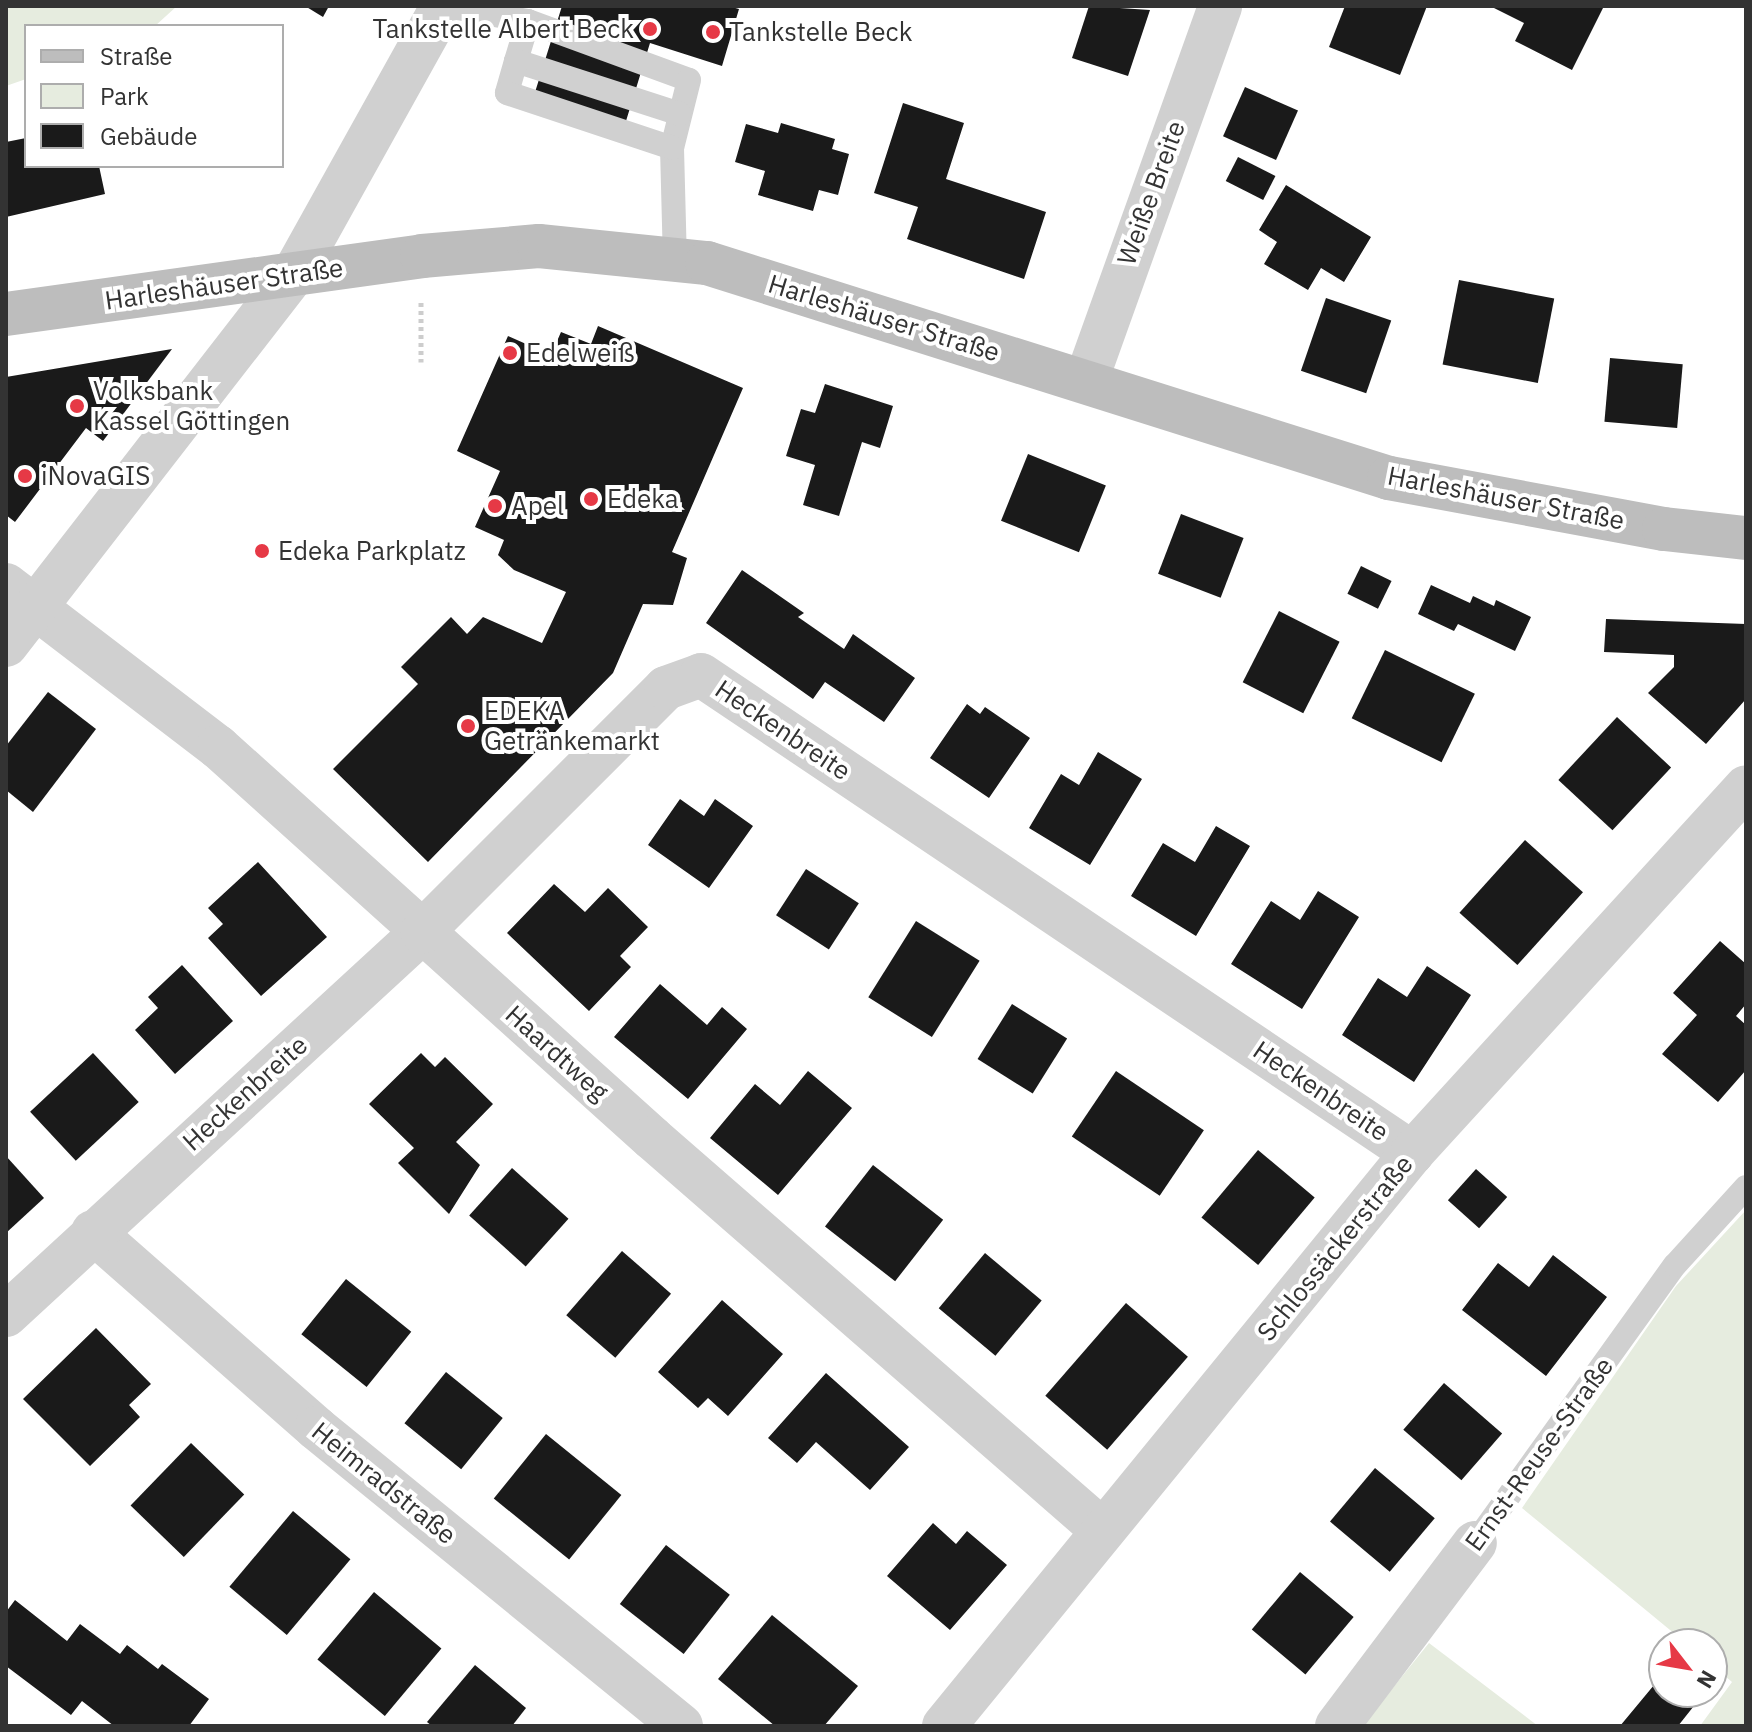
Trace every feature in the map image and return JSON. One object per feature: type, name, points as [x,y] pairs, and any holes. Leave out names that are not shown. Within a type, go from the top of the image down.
[{"type":"main road","name":"Harleshäuser Straße","points":[[6,314],[422,256],[539,246],[707,263],[1389,478],[1664,529],[1746,538]]},
{"type":"street","points":[[6,645],[21,595],[293,275],[444,6]]},
{"type":"street","name":"Weiße Breite","points":[[1086,381],[1220,6]]},
{"type":"street","name":"Haardtweg","points":[[21,595],[218,747],[422,932],[1102,1530]]},
{"type":"street","name":"Heckenbreite","points":[[6,1315],[422,932],[666,688],[701,675],[1412,1153]]},
{"type":"street","name":"Schlossäckerstraße","points":[[944,1726],[1412,1153],[1746,787]]},
{"type":"street","name":"Heimradstraße","points":[[93,1232],[316,1428],[681,1726]]},
{"type":"street","name":"Ernst-Reuse-Straße","points":[[1337,1726],[1475,1543]]},
{"type":"lane","points":[[444,6],[528,21],[689,80],[672,148],[675,259]]},
{"type":"lane","points":[[528,21],[507,93],[672,148]]},
{"type":"lane","points":[[516,61],[680,114]]},
{"type":"lane","name":"Ernst-Reuse-Straße","points":[[1475,1543],[1675,1265],[1746,1187]]},
{"type":"path","points":[[421,362],[422,256]]},
{"type":"green space","points":[[6,6],[177,6],[157,24],[24,24],[24,80],[6,86]]},
{"type":"green space","points":[[1746,1210],[1746,1726],[1700,1726],[1713,1708],[1728,1708],[1728,1688],[1732,1682],[1728,1679],[1728,1628],[1668,1628],[1522,1508],[1676,1286]]},
{"type":"green space","points":[[1429,1643],[1538,1726],[1362,1726]]},
{"type":"building","points":[[305,6],[329,6],[323,17]]},
{"type":"building","points":[[562,6],[728,6],[739,9],[722,66],[650,43],[622,134],[531,105]]},
{"type":"building","points":[[1089,6],[1150,10],[1128,76],[1072,58]]},
{"type":"building","points":[[1345,6],[1427,6],[1400,75],[1329,47]]},
{"type":"building","points":[[1490,6],[1604,6],[1572,70],[1515,41],[1524,23]]},
{"type":"building","points":[[1245,87],[1298,111],[1276,160],[1223,136]]},
{"type":"building","points":[[903,103],[964,123],[946,179],[1046,212],[1024,279],[907,239],[918,207],[874,193]]},
{"type":"building","points":[[781,123],[835,139],[832,149],[849,154],[838,195],[819,190],[813,211],[758,195],[765,171],[735,162],[746,124],[778,133]]},
{"type":"building","points":[[24,138],[24,168],[99,168],[105,194],[6,217],[6,142]]},
{"type":"building","points":[[1238,157],[1275,176],[1263,200],[1226,181]]},
{"type":"building","points":[[1286,185],[1371,237],[1344,282],[1321,268],[1308,290],[1264,264],[1277,242],[1259,230]]},
{"type":"building","points":[[1459,280],[1554,299],[1538,383],[1443,364]]},
{"type":"building","points":[[1326,298],[1391,320],[1366,393],[1301,371]]},
{"type":"building","points":[[598,326],[743,388],[672,552],[687,558],[673,605],[643,604],[613,673],[428,862],[333,769],[418,684],[401,667],[451,617],[467,634],[483,617],[542,643],[566,592],[514,570],[498,555],[504,540],[475,527],[500,471],[457,451],[508,336],[551,355],[561,332],[591,344]]},
{"type":"building","points":[[172,349],[103,441],[86,428],[15,522],[6,515],[6,377]]},
{"type":"building","points":[[1610,358],[1683,364],[1677,428],[1604,422]]},
{"type":"building","points":[[825,384],[893,406],[880,448],[862,442],[839,516],[803,505],[815,465],[786,456],[801,409],[815,413]]},
{"type":"building","points":[[1028,454],[1106,485],[1079,552],[1001,521]]},
{"type":"building","points":[[1181,514],[1244,538],[1221,598],[1158,574]]},
{"type":"building","points":[[1361,566],[1392,581],[1378,609],[1347,594]]},
{"type":"building","points":[[742,570],[804,613],[798,617],[844,649],[853,634],[915,678],[884,722],[825,682],[813,699],[706,623]]},
{"type":"building","points":[[1431,585],[1470,603],[1473,596],[1494,606],[1496,600],[1531,617],[1515,651],[1458,624],[1454,631],[1418,614]]},
{"type":"building","points":[[1279,611],[1340,642],[1303,713],[1243,682]]},
{"type":"building","points":[[1606,619],[1746,624],[1746,699],[1706,744],[1648,693],[1674,667],[1674,655],[1604,652]]},
{"type":"building","points":[[1385,650],[1475,694],[1442,762],[1352,718]]},
{"type":"building","points":[[48,692],[96,729],[33,812],[6,790],[6,746]]},
{"type":"building","points":[[967,704],[980,714],[985,707],[1030,738],[989,798],[930,758]]},
{"type":"building","points":[[1617,717],[1671,767],[1612,830],[1558,780]]},
{"type":"building","points":[[1098,752],[1142,779],[1090,865],[1029,828],[1061,774],[1079,785]]},
{"type":"building","points":[[680,799],[704,816],[715,799],[753,826],[709,888],[648,845]]},
{"type":"building","points":[[1216,826],[1250,846],[1196,936],[1131,896],[1163,843],[1195,862]]},
{"type":"building","points":[[1525,840],[1583,892],[1517,965],[1459,913]]},
{"type":"building","points":[[258,862],[327,937],[261,996],[208,938],[223,924],[208,908]]},
{"type":"building","points":[[806,869],[859,903],[829,949],[776,915]]},
{"type":"building","points":[[554,884],[585,912],[608,888],[648,927],[620,956],[631,967],[589,1011],[507,933]]},
{"type":"building","points":[[1318,891],[1359,917],[1302,1009],[1231,964],[1271,901],[1300,920]]},
{"type":"building","points":[[916,921],[980,961],[932,1037],[868,997]]},
{"type":"building","points":[[1720,941],[1746,964],[1746,1004],[1736,1016],[1746,1025],[1746,1070],[1718,1102],[1662,1054],[1697,1015],[1673,993]]},
{"type":"building","points":[[182,965],[233,1021],[175,1074],[135,1030],[158,1008],[148,997]]},
{"type":"building","points":[[1427,966],[1471,995],[1414,1082],[1342,1035],[1378,978],[1407,997]]},
{"type":"building","points":[[660,984],[707,1025],[722,1007],[747,1029],[688,1099],[614,1037]]},
{"type":"building","points":[[1012,1004],[1067,1038],[1033,1094],[978,1059]]},
{"type":"building","points":[[93,1053],[139,1102],[76,1161],[30,1112]]},
{"type":"building","points":[[421,1053],[435,1067],[445,1057],[493,1104],[456,1142],[480,1165],[449,1214],[398,1163],[414,1148],[369,1104]]},
{"type":"building","points":[[808,1071],[852,1108],[778,1195],[710,1138],[755,1084],[780,1105]]},
{"type":"building","points":[[1116,1071],[1204,1130],[1160,1196],[1072,1136]]},
{"type":"building","points":[[1258,1150],[1315,1198],[1258,1265],[1201,1217]]},
{"type":"building","points":[[6,1156],[44,1198],[6,1233]]},
{"type":"building","points":[[873,1165],[943,1220],[895,1281],[825,1226]]},
{"type":"building","points":[[512,1168],[568,1219],[526,1266],[469,1216]]},
{"type":"building","points":[[1476,1169],[1507,1197],[1479,1228],[1448,1200]]},
{"type":"building","points":[[622,1251],[671,1294],[615,1358],[566,1315]]},
{"type":"building","points":[[985,1253],[1042,1301],[995,1356],[939,1308]]},
{"type":"building","points":[[1553,1255],[1607,1297],[1546,1376],[1462,1310],[1498,1263],[1529,1287]]},
{"type":"building","points":[[346,1279],[411,1332],[367,1387],[301,1334]]},
{"type":"building","points":[[722,1300],[783,1354],[728,1416],[708,1398],[698,1408],[658,1372]]},
{"type":"building","points":[[1126,1303],[1188,1357],[1107,1450],[1045,1396]]},
{"type":"building","points":[[96,1328],[151,1384],[129,1405],[140,1417],[90,1466],[23,1399]]},
{"type":"building","points":[[446,1372],[503,1418],[461,1469],[404,1423]]},
{"type":"building","points":[[826,1373],[909,1447],[870,1490],[816,1442],[797,1463],[768,1438]]},
{"type":"building","points":[[1444,1383],[1502,1434],[1461,1480],[1403,1430]]},
{"type":"building","points":[[546,1434],[621,1495],[569,1560],[494,1499]]},
{"type":"building","points":[[191,1443],[244,1494],[184,1557],[131,1506]]},
{"type":"building","points":[[1375,1468],[1435,1518],[1390,1572],[1330,1522]]},
{"type":"building","points":[[293,1511],[350,1559],[287,1635],[229,1587]]},
{"type":"building","points":[[933,1523],[956,1544],[967,1531],[1007,1565],[950,1630],[887,1576]]},
{"type":"building","points":[[666,1545],[730,1595],[684,1654],[620,1604]]},
{"type":"building","points":[[1300,1572],[1354,1617],[1305,1674],[1252,1629]]},
{"type":"building","points":[[374,1592],[441,1649],[385,1716],[317,1659]]},
{"type":"building","points":[[15,1600],[67,1641],[80,1624],[120,1654],[127,1645],[158,1669],[162,1664],[209,1699],[189,1726],[114,1726],[82,1701],[71,1715],[6,1666],[6,1612]]},
{"type":"building","points":[[772,1615],[858,1686],[824,1726],[775,1726],[718,1679]]},
{"type":"building","points":[[475,1665],[526,1708],[512,1726],[432,1726],[427,1722]]},
{"type":"building","points":[[1648,1692],[1648,1708],[1692,1708],[1678,1726],[1620,1726]]},
{"type":"place","name":"Tankstelle Albert Beck","points":[[650,29]]},
{"type":"place","name":"Tankstelle Beck","points":[[713,32]]},
{"type":"place","name":"Edelweiß","points":[[510,353]]},
{"type":"place","name":"Volksbank Kassel Göttingen","points":[[77,406]]},
{"type":"place","name":"iNovaGIS","points":[[25,476]]},
{"type":"place","name":"Edeka","points":[[591,499]]},
{"type":"place","name":"Apel","points":[[495,506]]},
{"type":"place","name":"Edeka Parkplatz","points":[[262,551]]},
{"type":"place","name":"EDEKA Getränkemarkt","points":[[468,726]]}]
